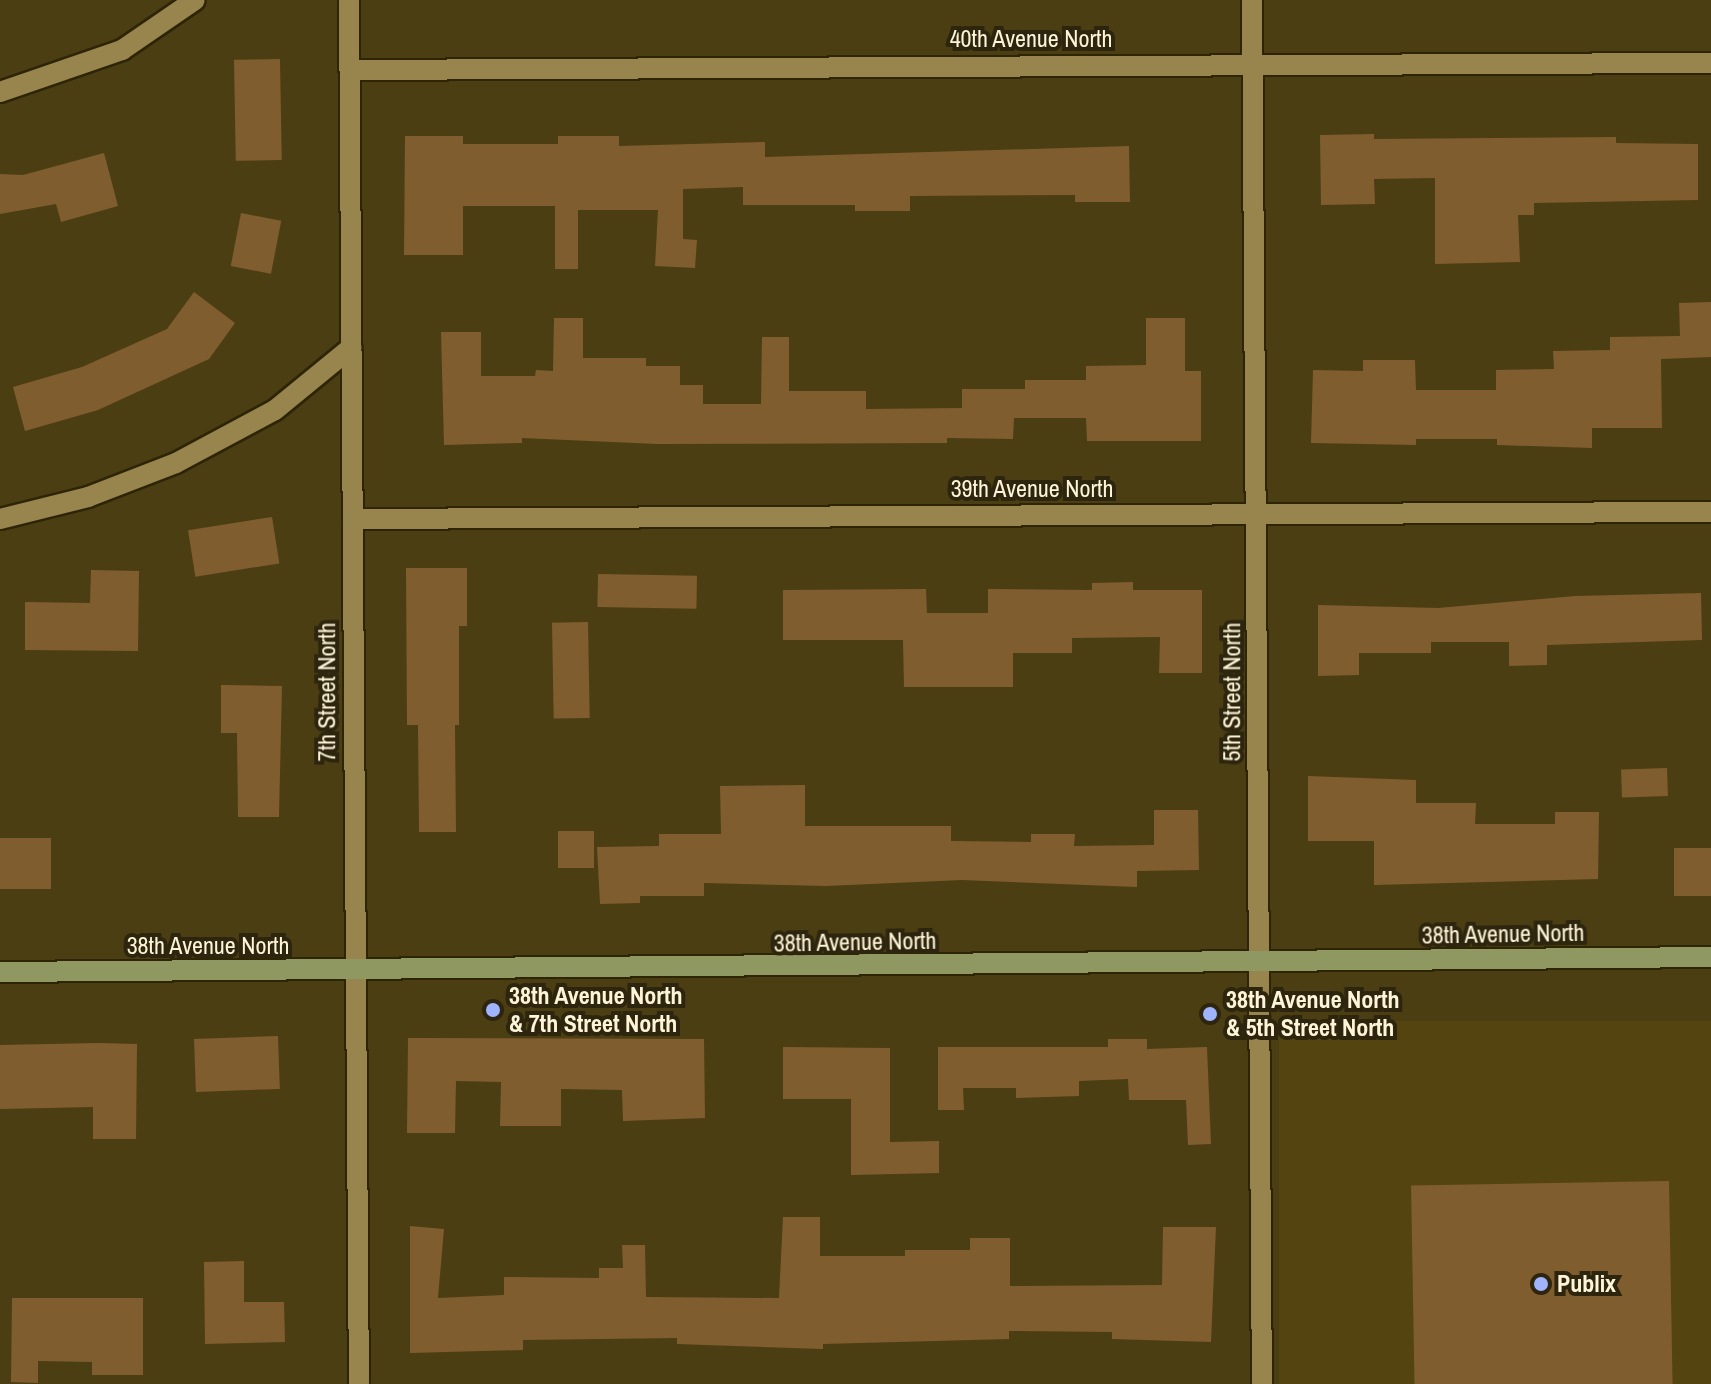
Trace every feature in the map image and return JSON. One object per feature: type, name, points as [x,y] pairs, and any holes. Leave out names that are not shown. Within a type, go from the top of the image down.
[{"type":"main road","name":"38th Avenue North","points":[[0,972],[354,973],[1711,957]]},
{"type":"street","points":[[0,92],[122,50],[195,0]]},
{"type":"street","name":"7th Street North","points":[[349,0],[352,70],[354,973],[359,1384]]},
{"type":"street","name":"5th Street North","points":[[1252,0],[1260,515],[1262,1384]]},
{"type":"street","name":"40th Avenue North","points":[[352,70],[1711,63]]},
{"type":"street","points":[[0,519],[88,497],[176,463],[275,410],[352,347]]},
{"type":"street","name":"39th Avenue North","points":[[353,519],[1711,512]]},
{"type":"shaded area","points":[[1279,1021],[1711,1021],[1711,1384],[1279,1384]]},
{"type":"building","points":[[280,59],[282,160],[236,161],[234,60]]},
{"type":"building","points":[[1374,134],[1374,139],[1616,137],[1616,143],[1698,144],[1698,200],[1534,203],[1534,215],[1518,215],[1520,262],[1435,264],[1435,178],[1374,179],[1375,204],[1321,205],[1320,135]]},
{"type":"building","points":[[405,136],[463,136],[463,144],[558,144],[558,136],[619,136],[619,146],[765,142],[765,157],[1129,146],[1130,202],[1075,202],[1075,195],[910,196],[910,211],[855,211],[855,205],[743,205],[743,187],[683,189],[683,239],[697,240],[695,268],[655,266],[658,210],[578,210],[578,269],[555,269],[555,206],[463,206],[463,255],[404,255]]},
{"type":"building","points":[[104,153],[118,206],[61,222],[56,204],[0,214],[0,174],[23,175]]},
{"type":"building","points":[[241,213],[281,221],[271,274],[231,266]]},
{"type":"building","points":[[194,292],[235,323],[209,359],[98,410],[25,431],[13,387],[82,367],[167,329]]},
{"type":"building","points":[[1711,302],[1711,357],[1661,359],[1662,428],[1592,428],[1592,448],[1497,445],[1497,439],[1416,439],[1416,445],[1311,443],[1313,370],[1363,371],[1363,360],[1415,360],[1416,390],[1496,390],[1496,370],[1554,369],[1553,351],[1610,350],[1610,337],[1680,336],[1679,303]]},
{"type":"building","points":[[554,318],[583,318],[583,358],[646,358],[646,366],[680,366],[680,385],[703,385],[703,404],[761,404],[762,337],[789,337],[789,391],[866,391],[866,409],[962,408],[962,389],[1025,389],[1025,380],[1086,380],[1086,366],[1146,365],[1146,318],[1185,318],[1185,371],[1201,371],[1201,441],[1087,441],[1086,418],[1014,418],[1013,439],[947,438],[947,443],[657,444],[522,438],[522,443],[444,445],[441,332],[481,332],[481,376],[535,376],[536,370],[553,371]]},
{"type":"building","points":[[272,517],[279,563],[195,577],[188,530]]},
{"type":"building","points":[[406,568],[467,568],[467,626],[459,626],[459,725],[455,725],[456,832],[419,832],[418,725],[407,725]]},
{"type":"building","points":[[91,570],[139,571],[138,651],[25,650],[25,602],[90,603]]},
{"type":"building","points":[[598,574],[697,576],[696,609],[597,607]]},
{"type":"building","points":[[1133,582],[1133,590],[1202,590],[1202,673],[1159,673],[1160,637],[1072,638],[1072,653],[1013,653],[1013,687],[904,687],[903,640],[783,640],[783,590],[926,589],[927,613],[988,613],[988,589],[1092,590],[1092,583]]},
{"type":"building","points":[[1701,593],[1702,640],[1547,645],[1547,665],[1509,666],[1509,642],[1431,642],[1431,653],[1359,653],[1359,675],[1318,676],[1318,605],[1438,608],[1575,596]]},
{"type":"building","points":[[588,622],[590,718],[554,719],[552,623]]},
{"type":"building","points":[[221,685],[282,686],[279,817],[238,817],[237,733],[221,733]]},
{"type":"building","points":[[1667,768],[1668,796],[1622,798],[1621,770]]},
{"type":"building","points":[[1308,776],[1416,780],[1416,803],[1476,803],[1475,824],[1555,824],[1555,812],[1599,812],[1598,879],[1374,885],[1374,841],[1308,841]]},
{"type":"building","points":[[805,785],[805,826],[951,826],[951,841],[1031,842],[1031,834],[1075,834],[1074,846],[1154,845],[1154,810],[1198,810],[1199,870],[1137,871],[1137,887],[962,880],[826,886],[704,883],[704,896],[640,896],[640,903],[600,904],[597,847],[659,846],[659,834],[721,834],[720,786]]},
{"type":"building","points":[[558,831],[594,831],[594,868],[558,868]]},
{"type":"building","points":[[0,838],[51,838],[51,889],[0,889]]},
{"type":"building","points":[[1674,848],[1711,848],[1711,896],[1674,896]]},
{"type":"building","points":[[278,1036],[280,1089],[196,1092],[194,1039]]},
{"type":"building","points":[[408,1038],[704,1039],[705,1118],[623,1121],[622,1090],[561,1089],[561,1126],[500,1126],[501,1082],[456,1081],[455,1133],[407,1133]]},
{"type":"building","points":[[1108,1039],[1147,1039],[1147,1049],[1207,1047],[1211,1144],[1188,1145],[1186,1100],[1129,1100],[1128,1079],[1079,1081],[1079,1096],[1016,1098],[1016,1088],[963,1088],[964,1110],[938,1110],[938,1047],[1108,1047]]},
{"type":"building","points":[[137,1044],[136,1139],[93,1139],[93,1107],[0,1109],[0,1045]]},
{"type":"building","points":[[783,1047],[890,1048],[890,1142],[939,1141],[939,1173],[851,1175],[851,1099],[783,1099]]},
{"type":"building","name":"Publix","points":[[1669,1181],[1673,1384],[1415,1384],[1411,1186]]},
{"type":"building","points":[[783,1217],[820,1217],[820,1256],[905,1256],[905,1250],[970,1250],[970,1238],[1010,1238],[1010,1286],[1162,1285],[1163,1227],[1216,1227],[1211,1342],[1112,1339],[1112,1332],[1009,1331],[1009,1339],[823,1344],[823,1349],[677,1344],[677,1338],[523,1340],[523,1350],[410,1353],[410,1226],[444,1229],[438,1298],[504,1295],[504,1277],[599,1278],[599,1268],[623,1268],[622,1245],[645,1245],[646,1297],[779,1298]]},
{"type":"building","points":[[244,1261],[244,1302],[284,1302],[285,1342],[205,1344],[204,1262]]},
{"type":"building","points":[[12,1298],[143,1298],[143,1375],[92,1375],[92,1362],[38,1361],[38,1383],[11,1382]]},
{"type":"place","name":"38th Avenue North & 7th Street North","points":[[493,1010]]},
{"type":"place","name":"38th Avenue North & 5th Street North","points":[[1210,1014]]},
{"type":"place","name":"Publix","points":[[1541,1284]]}]
